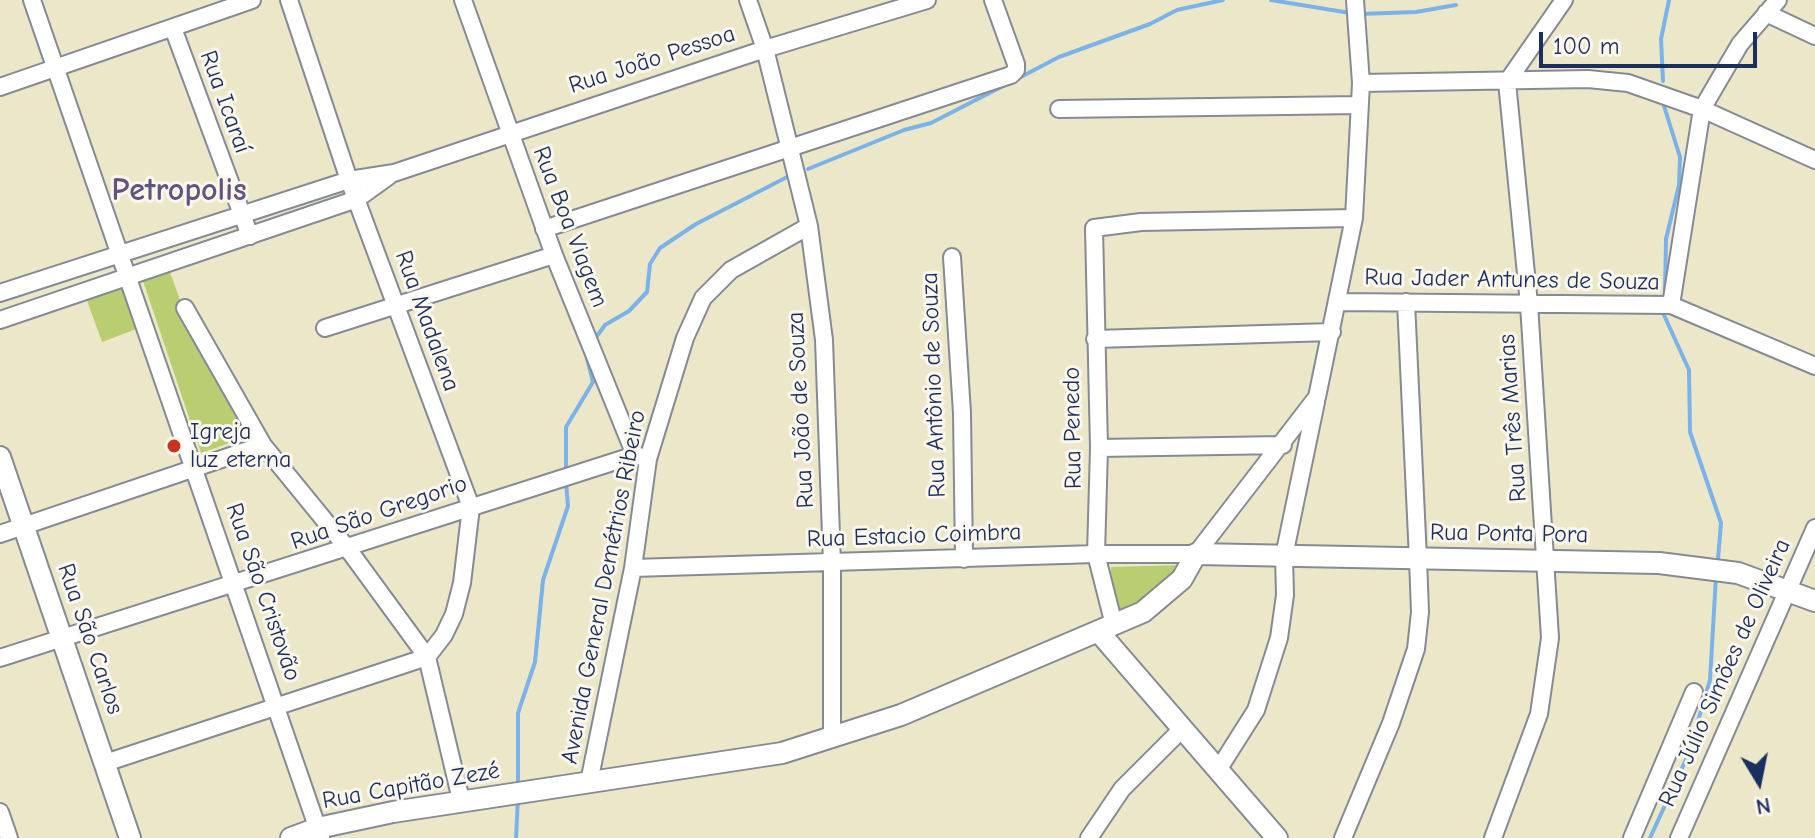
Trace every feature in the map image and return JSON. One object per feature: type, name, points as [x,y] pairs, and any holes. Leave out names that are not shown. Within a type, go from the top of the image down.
[{"type":"street","name":"Rua São Cristovão","points":[[32,0],[196,468],[319,833]]},
{"type":"street","points":[[0,87],[252,0]]},
{"type":"street","name":"Rua Madalena","points":[[289,0],[349,180],[471,507],[462,583],[454,614],[444,635],[427,657]]},
{"type":"street","name":"Rua Boa Viagem","points":[[463,0],[554,255],[594,355],[642,457]]},
{"type":"street","name":"Rua João de Souza","points":[[748,0],[765,49],[809,226],[824,340],[832,563],[832,737]]},
{"type":"street","name":"Rua João Pessoa","points":[[0,293],[349,180],[394,173],[765,49],[927,0]]},
{"type":"street","points":[[544,229],[1002,79],[1016,70],[993,0]]},
{"type":"street","points":[[1507,82],[1564,0]]},
{"type":"street","points":[[1671,305],[1702,109],[1740,44],[1778,0]]},
{"type":"street","points":[[1218,770],[1256,710],[1268,677],[1285,595],[1284,556],[1340,302],[1354,218],[1361,83],[1356,2]]},
{"type":"street","points":[[1766,13],[1815,36]]},
{"type":"street","name":"Rua Icaraí","points":[[173,28],[239,214],[250,236]]},
{"type":"street","points":[[1361,83],[1588,79],[1628,83],[1702,109],[1815,160]]},
{"type":"street","name":"Rua Três Marias","points":[[1493,838],[1539,714],[1550,638],[1548,561],[1529,304],[1507,82]]},
{"type":"street","points":[[1059,109],[1360,105]]},
{"type":"street","name":"Rua João Pessoa","points":[[0,320],[357,199],[394,173]]},
{"type":"street","name":"Rua Penedo","points":[[1106,628],[1096,554],[1099,448],[1094,228],[1141,222],[1354,218]]},
{"type":"street","name":"Avenida General Demétrios Ribeiro","points":[[589,782],[633,568],[642,457],[685,338],[703,298],[731,270],[809,226]]},
{"type":"street","points":[[325,328],[554,255]]},
{"type":"street","name":"Rua Antônio de Souza","points":[[952,257],[962,413],[964,559]]},
{"type":"street","name":"Rua Jader Antunes de Souza","points":[[1340,302],[1671,305],[1815,366]]},
{"type":"street","points":[[1343,838],[1391,723],[1416,649],[1420,612],[1406,302]]},
{"type":"street","points":[[185,308],[263,445],[348,549],[427,657],[461,800]]},
{"type":"street","points":[[1095,339],[1332,332]]},
{"type":"street","points":[[1196,554],[1317,397]]},
{"type":"street","points":[[0,534],[263,445]]},
{"type":"street","points":[[1099,448],[1283,445]]},
{"type":"street","name":"Rua São Carlos","points":[[0,457],[130,838]]},
{"type":"street","name":"Rua São Gregorio","points":[[0,658],[576,474],[642,457]]},
{"type":"street","name":"Rua Júlio Simões de Oliveira","points":[[1679,838],[1815,528]]},
{"type":"street","name":"Rua Estacio Coimbra","points":[[633,568],[1096,554],[1196,554]]},
{"type":"street","name":"Rua Ponta Pora","points":[[1196,554],[1715,567],[1815,601]]},
{"type":"street","name":"Rua Capitão Zezé","points":[[291,838],[461,800],[782,753],[901,715],[1143,612],[1182,579],[1196,554]]},
{"type":"street","points":[[1106,628],[1182,729],[1277,838]]},
{"type":"street","points":[[105,763],[276,704],[427,657]]},
{"type":"street","points":[[1632,838],[1694,692]]},
{"type":"street","points":[[1089,838],[1122,789],[1182,729]]},
{"type":"street","points":[[0,812],[9,838]]},
{"type":"green space","points":[[168,267],[183,308],[253,435],[201,453],[141,275]]},
{"type":"green space","points":[[122,282],[139,328],[102,342],[85,295]]},
{"type":"green space","points":[[1186,565],[1166,591],[1109,625],[1111,567]]},
{"type":"waterway","points":[[1017,79],[1059,57],[1150,24],[1177,10],[1223,0]]},
{"type":"waterway","points":[[1271,0],[1350,13]]},
{"type":"waterway","points":[[1663,81],[1661,39],[1669,0]]},
{"type":"waterway","points":[[1359,14],[1416,12],[1456,5]]},
{"type":"waterway","points":[[808,169],[904,130],[931,123],[1005,85]]},
{"type":"waterway","points":[[1664,106],[1680,157],[1679,185],[1666,239],[1665,293]]},
{"type":"waterway","points":[[594,340],[605,325],[629,311],[647,292],[650,264],[660,248],[696,224],[791,175]]},
{"type":"waterway","points":[[1664,315],[1689,370],[1690,432],[1721,523],[1718,559]]},
{"type":"waterway","points":[[566,473],[566,427],[593,382],[586,354]]},
{"type":"waterway","points":[[518,785],[518,713],[535,662],[543,580],[568,506],[566,482]]},
{"type":"waterway","points":[[1650,838],[1688,755],[1710,680],[1716,576]]},
{"type":"waterway","points":[[516,838],[518,798]]},
{"type":"place","name":"Igreja luz eterna","points":[[174,446]]},
{"type":"district","name":"Petropolis","points":[[179,191]]}]
